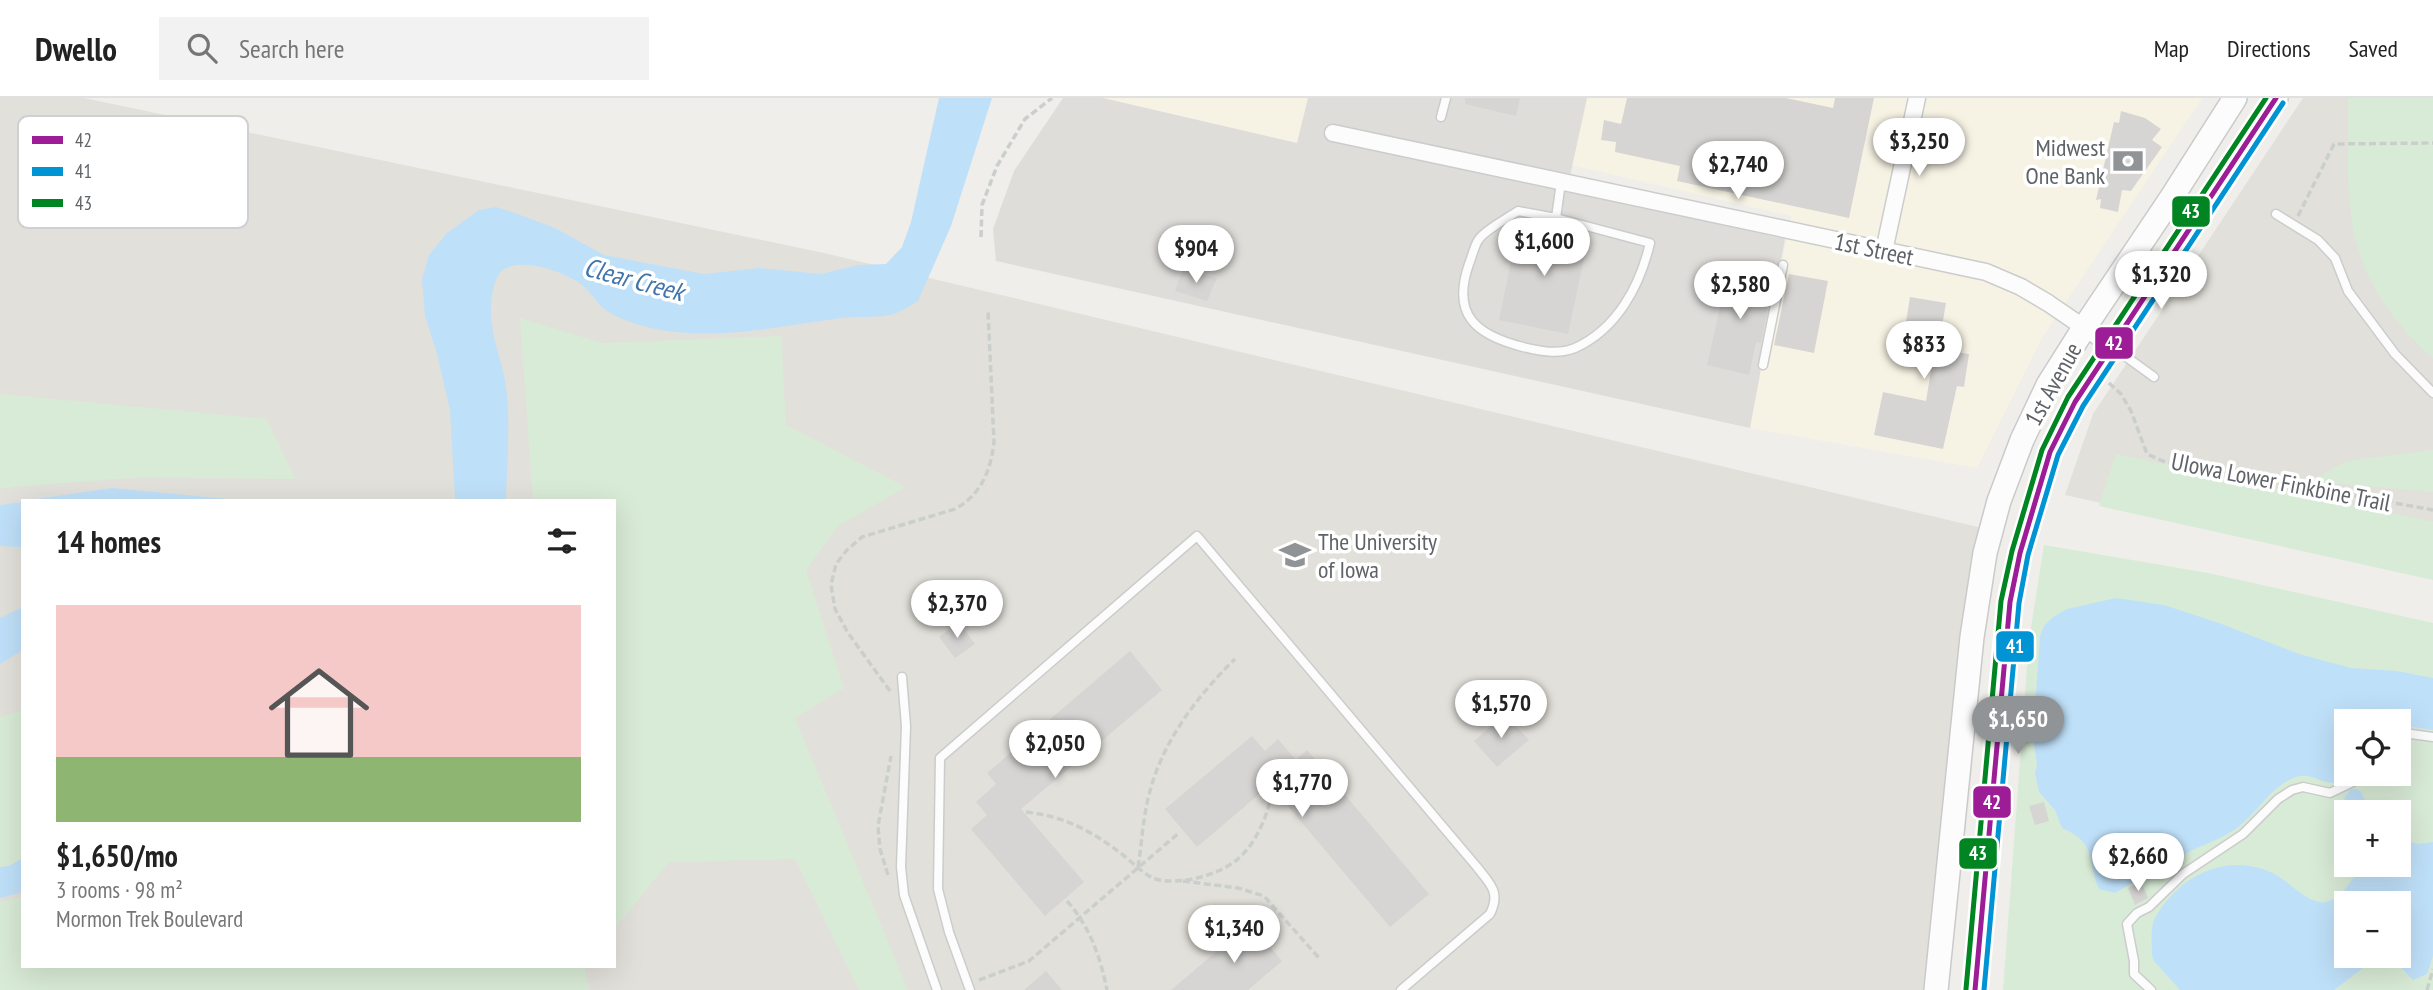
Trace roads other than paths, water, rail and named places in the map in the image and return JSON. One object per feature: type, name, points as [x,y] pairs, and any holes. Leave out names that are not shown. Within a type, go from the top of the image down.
[{"type":"main road","name":"1st Avenue","points":[[1936,990],[1972,637],[1985,553],[1999,500],[2042,397],[2084,328],[2172,198],[2235,98]]},
{"type":"main road","name":"1st Avenue","points":[[1975,990],[2010,602],[2030,517],[2050,452],[2075,402],[2097,367],[2276,98]]},
{"type":"street","points":[[1884,251],[1917,98]]},
{"type":"street","name":"1st Street","points":[[1333,133],[1986,272],[2021,286],[2111,346]]},
{"type":"lane","points":[[1441,117],[1446,98]]},
{"type":"lane","points":[[1556,218],[1561,182]]},
{"type":"lane","points":[[1518,211],[1556,218],[1650,243],[1647,257],[1626,304],[1604,330],[1573,348],[1546,353],[1497,340],[1472,323],[1462,300],[1467,270],[1479,238],[1518,211]]},
{"type":"lane","points":[[2276,214],[2318,240],[2335,258],[2348,291],[2395,354],[2433,393]]},
{"type":"lane","points":[[1763,365],[1783,265]]},
{"type":"lane","points":[[2111,346],[2154,377]]},
{"type":"lane","points":[[969,988],[949,932],[938,889],[940,758],[1197,536],[1477,867],[1494,892],[1496,901],[1490,914],[1401,990]]},
{"type":"lane","points":[[902,677],[906,726],[901,867],[903,886],[912,921],[937,990]]},
{"type":"lane","points":[[2411,734],[2433,737]]},
{"type":"lane","points":[[2151,990],[2134,974],[2127,924],[2137,913],[2149,907],[2183,874],[2243,834],[2285,794],[2302,787],[2330,793],[2345,786]]},
{"type":"water","name":"Clear Creek","points":[[939,98],[992,98],[951,226],[918,301],[897,313],[744,331],[671,332],[642,326],[616,316],[603,308],[581,284],[549,269],[523,265],[511,266],[502,271],[496,280],[491,310],[494,338],[507,394],[506,499],[455,499],[450,410],[425,316],[422,279],[429,255],[447,233],[479,210],[496,207],[515,213],[555,228],[604,255],[704,274],[759,268],[821,274],[858,265],[886,264],[902,247],[911,222]]},
{"type":"water","points":[[112,488],[228,499],[37,499]]},
{"type":"water","points":[[21,502],[21,547],[0,546],[0,505]]},
{"type":"water","points":[[2116,598],[2164,605],[2299,654],[2351,668],[2397,671],[2433,678],[2433,730],[2411,727],[2411,709],[2334,709],[2334,783],[2304,776],[2287,781],[2229,833],[2188,852],[2115,893],[2099,889],[2087,847],[2082,840],[2062,828],[2055,810],[2039,792],[2035,773],[2035,707],[2040,636],[2044,626],[2053,617],[2067,609]]},
{"type":"water","points":[[21,608],[21,651],[0,664],[0,618]]},
{"type":"water","points":[[2350,790],[2360,791],[2365,800],[2345,800]]},
{"type":"water","points":[[2411,842],[2418,844],[2433,842],[2433,956],[2427,974],[2413,980],[2402,968],[2411,968],[2411,891],[2344,890],[2354,877],[2411,877]]},
{"type":"water","points":[[21,859],[21,893],[0,898],[0,867],[9,866]]},
{"type":"water","points":[[2251,866],[2274,874],[2313,900],[2334,898],[2334,968],[2363,968],[2334,990],[2180,990],[2154,961],[2152,955],[2152,926],[2165,903],[2189,880],[2219,867]]},
{"type":"place","name":"Midwest One Bank","points":[[2128,161]]},
{"type":"place","name":"The University of Iowa","points":[[1295,555]]}]
